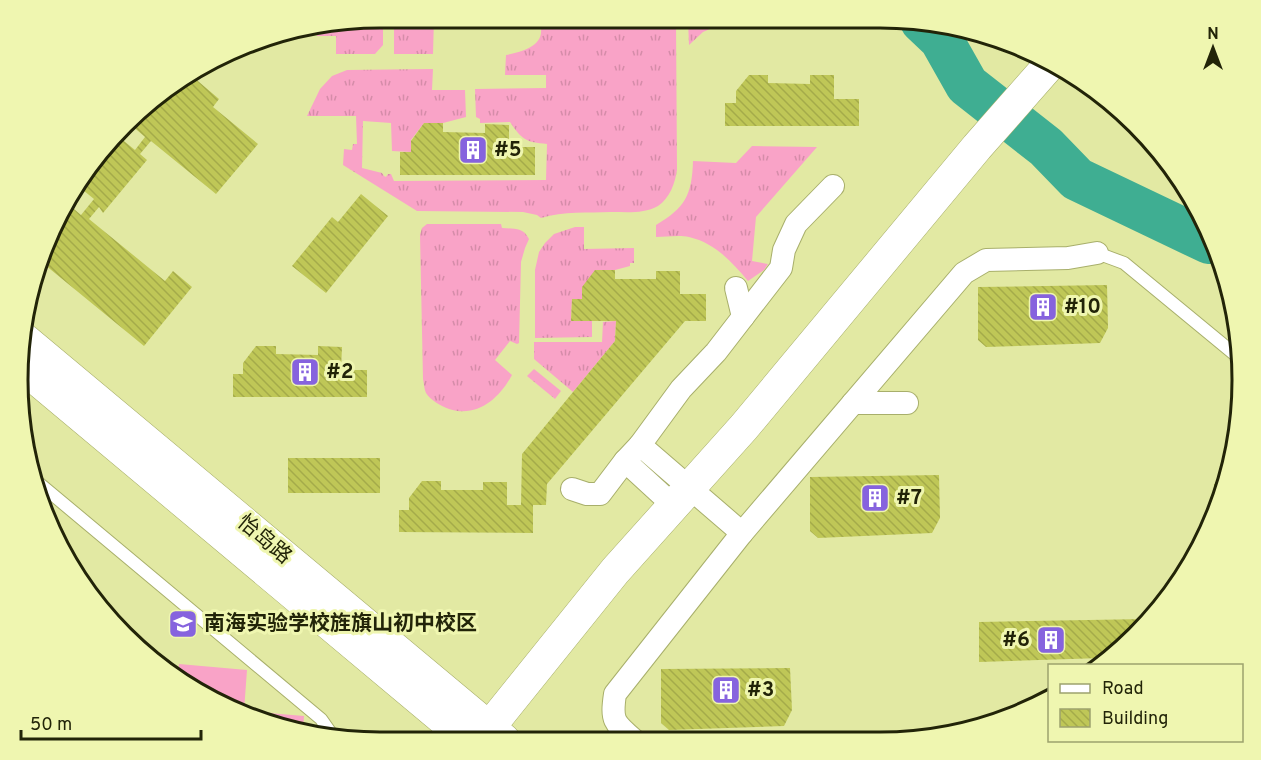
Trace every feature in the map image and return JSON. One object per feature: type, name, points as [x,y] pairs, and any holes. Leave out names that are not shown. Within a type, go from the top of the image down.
[{"type":"street","points":[[488,732],[615,571],[744,428],[976,147],[1044,70]]},
{"type":"street","points":[[572,489],[587,494],[600,494],[681,389],[716,352],[782,268],[784,250],[796,224],[833,186]]},
{"type":"street","points":[[625,732],[617,725],[612,712],[615,694],[742,532],[964,273],[986,260],[1068,258],[1097,253]]},
{"type":"street","points":[[736,288],[742,317]]},
{"type":"street","name":"怡岛路","points":[[31,345],[480,732]]},
{"type":"street","points":[[28,372],[480,732]]},
{"type":"street","points":[[853,403],[907,404]]},
{"type":"street","points":[[633,453],[681,496],[742,532]]},
{"type":"lane","points":[[1097,253],[1124,263],[1231,351]]},
{"type":"lane","points":[[46,489],[321,719],[327,727]]},
{"type":"green space","points":[[383,28],[383,45],[375,54],[336,54],[336,36],[317,36],[357,29]]},
{"type":"green space","points":[[394,28],[434,28],[433,54],[394,54]]},
{"type":"green space","points":[[541,28],[676,28],[677,170],[671,190],[658,206],[641,211],[567,213],[541,218],[523,212],[417,211],[343,165],[344,149],[352,150],[353,144],[357,144],[356,116],[307,116],[320,89],[332,76],[347,70],[433,69],[432,90],[465,90],[466,117],[443,123],[424,123],[411,140],[411,152],[392,151],[391,123],[363,121],[362,168],[382,173],[386,177],[391,174],[394,181],[546,180],[547,144],[525,139],[510,122],[480,123],[480,119],[476,117],[475,89],[546,88],[546,75],[505,75],[506,55],[534,45],[541,35]]},
{"type":"green space","points":[[688,28],[712,28],[703,32],[689,45]]},
{"type":"green space","points":[[752,146],[817,147],[756,217],[752,261],[768,264],[764,270],[748,281],[729,260],[707,244],[689,237],[656,237],[656,225],[674,213],[685,199],[691,183],[693,161],[736,163]]},
{"type":"green space","points":[[427,224],[501,224],[502,228],[521,231],[529,239],[521,262],[519,343],[510,341],[495,360],[512,375],[494,399],[478,409],[459,411],[449,409],[436,403],[425,390],[420,235],[422,228]]},
{"type":"green space","points":[[575,227],[584,227],[584,249],[634,248],[634,263],[615,270],[582,299],[572,299],[571,321],[592,321],[592,337],[535,338],[535,270],[539,252],[554,234]]},
{"type":"green space","points":[[616,321],[615,341],[573,392],[534,359],[534,342],[602,342],[603,322]]},
{"type":"green space","points":[[534,369],[561,391],[555,399],[527,376]]},
{"type":"green space","points":[[179,664],[247,670],[244,705],[204,684],[179,668]]},
{"type":"green space","points":[[267,713],[304,716],[304,723]]},
{"type":"building","points":[[749,75],[768,75],[768,83],[810,84],[810,75],[834,75],[834,99],[859,99],[859,126],[725,126],[725,103],[736,103],[736,91]]},
{"type":"building","points":[[197,80],[219,99],[213,107],[258,144],[216,194],[151,141],[140,154],[147,160],[103,213],[99,207],[89,219],[165,281],[173,271],[192,287],[144,346],[47,267],[55,245],[74,209],[81,215],[94,199],[84,191],[101,166],[123,140],[135,150],[145,137],[135,128],[166,101]]},
{"type":"building","name":"#5","points":[[424,123],[443,123],[443,132],[485,133],[485,124],[509,125],[509,147],[535,147],[535,175],[400,175],[400,152],[411,152],[411,141]]},
{"type":"building","points":[[361,194],[388,216],[326,293],[292,266],[332,217],[338,222]]},
{"type":"building","points":[[595,270],[615,270],[615,279],[656,279],[656,271],[680,271],[680,294],[706,294],[706,321],[685,321],[547,484],[546,505],[533,505],[533,533],[399,532],[399,510],[409,510],[409,498],[422,481],[441,481],[441,490],[483,490],[483,482],[507,482],[507,505],[521,505],[522,454],[615,341],[616,321],[571,321],[572,299],[582,299],[582,287]]},
{"type":"building","name":"#10","points":[[1107,285],[1108,328],[1100,343],[986,347],[978,340],[978,287]]},
{"type":"building","name":"#2","points":[[256,346],[276,346],[276,354],[318,355],[318,346],[342,347],[341,370],[367,370],[367,397],[233,397],[233,374],[243,374],[243,363]]},
{"type":"building","points":[[288,458],[380,458],[380,493],[288,493]]},
{"type":"building","name":"#7","points":[[939,475],[940,518],[932,533],[818,538],[810,531],[810,477]]},
{"type":"building","name":"#6","points":[[1139,619],[1096,658],[979,662],[979,622]]},
{"type":"building","name":"#3","points":[[790,668],[792,710],[784,726],[669,730],[661,723],[661,669]]},
{"type":"waterway","points":[[935,33],[941,39],[967,85],[1046,147],[1077,179],[1203,239]]},
{"type":"place","name":"#5","points":[[473,150]]},
{"type":"place","name":"#10","points":[[1043,307]]},
{"type":"place","name":"#2","points":[[305,372]]},
{"type":"place","name":"#7","points":[[875,498]]},
{"type":"place","name":"南海实验学校旌旗山初中校区","points":[[183,624]]},
{"type":"place","name":"#6","points":[[1051,640]]},
{"type":"place","name":"#3","points":[[726,690]]}]
